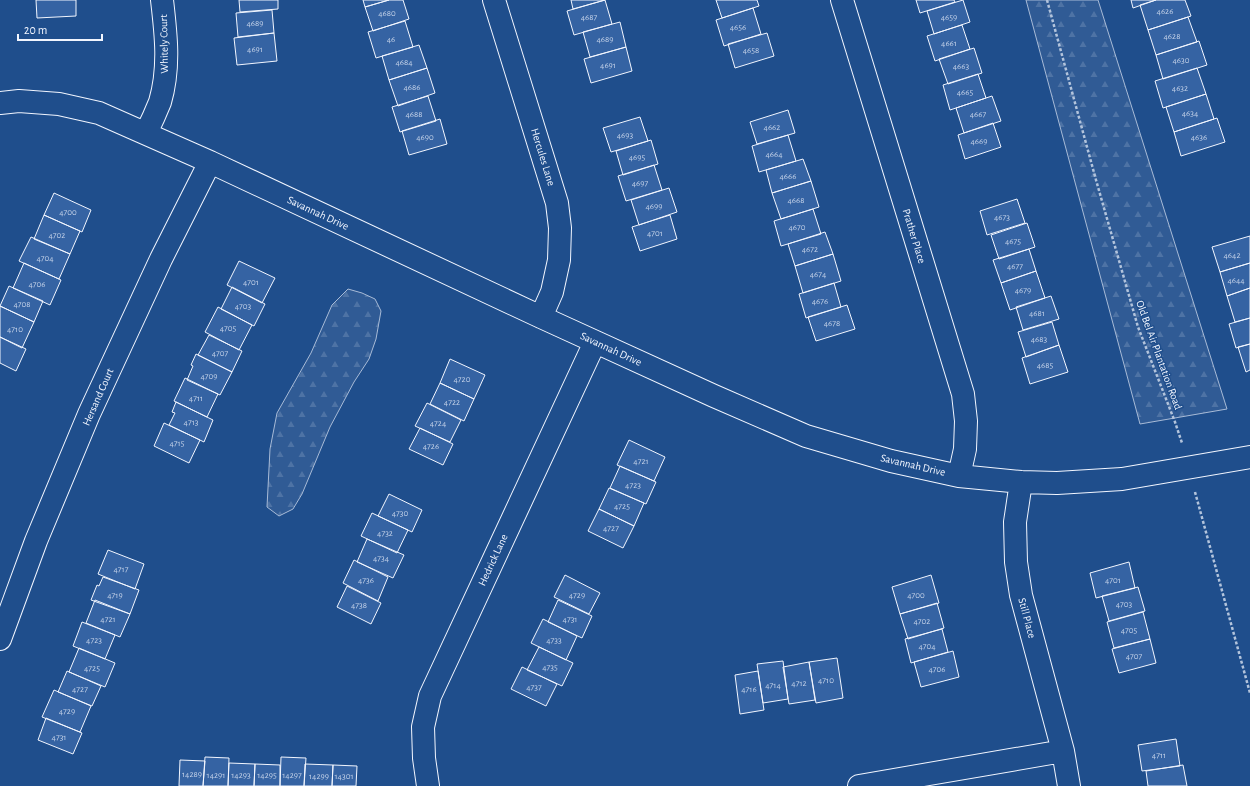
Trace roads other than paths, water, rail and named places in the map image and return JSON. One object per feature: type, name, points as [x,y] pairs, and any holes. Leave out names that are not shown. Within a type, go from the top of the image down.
[{"type":"street","name":"Whitely Court","points":[[146,133],[160,102],[166,69],[166,36],[162,0]]},
{"type":"street","name":"Hercules Lane","points":[[494,0],[558,209],[560,228],[559,260],[552,292],[541,317]]},
{"type":"street","name":"Prather Place","points":[[842,0],[963,394],[966,421],[965,449],[959,476]]},
{"type":"street","name":"Savannah Drive","points":[[0,103],[18,101],[59,104],[100,113],[210,162],[595,342],[806,436],[891,461],[959,476],[1022,482],[1057,483],[1122,479],[1250,457]]},
{"type":"street","name":"Hersand Court","points":[[0,639],[36,541],[89,414],[161,258],[210,162]]},
{"type":"street","name":"Hedrick Lane","points":[[428,786],[424,758],[423,727],[430,696],[595,342]]},
{"type":"street","name":"Still Place","points":[[1022,482],[1015,522],[1016,562],[1021,595],[1063,751],[1069,786]]},
{"type":"street","points":[[859,786],[1063,751]]}]
